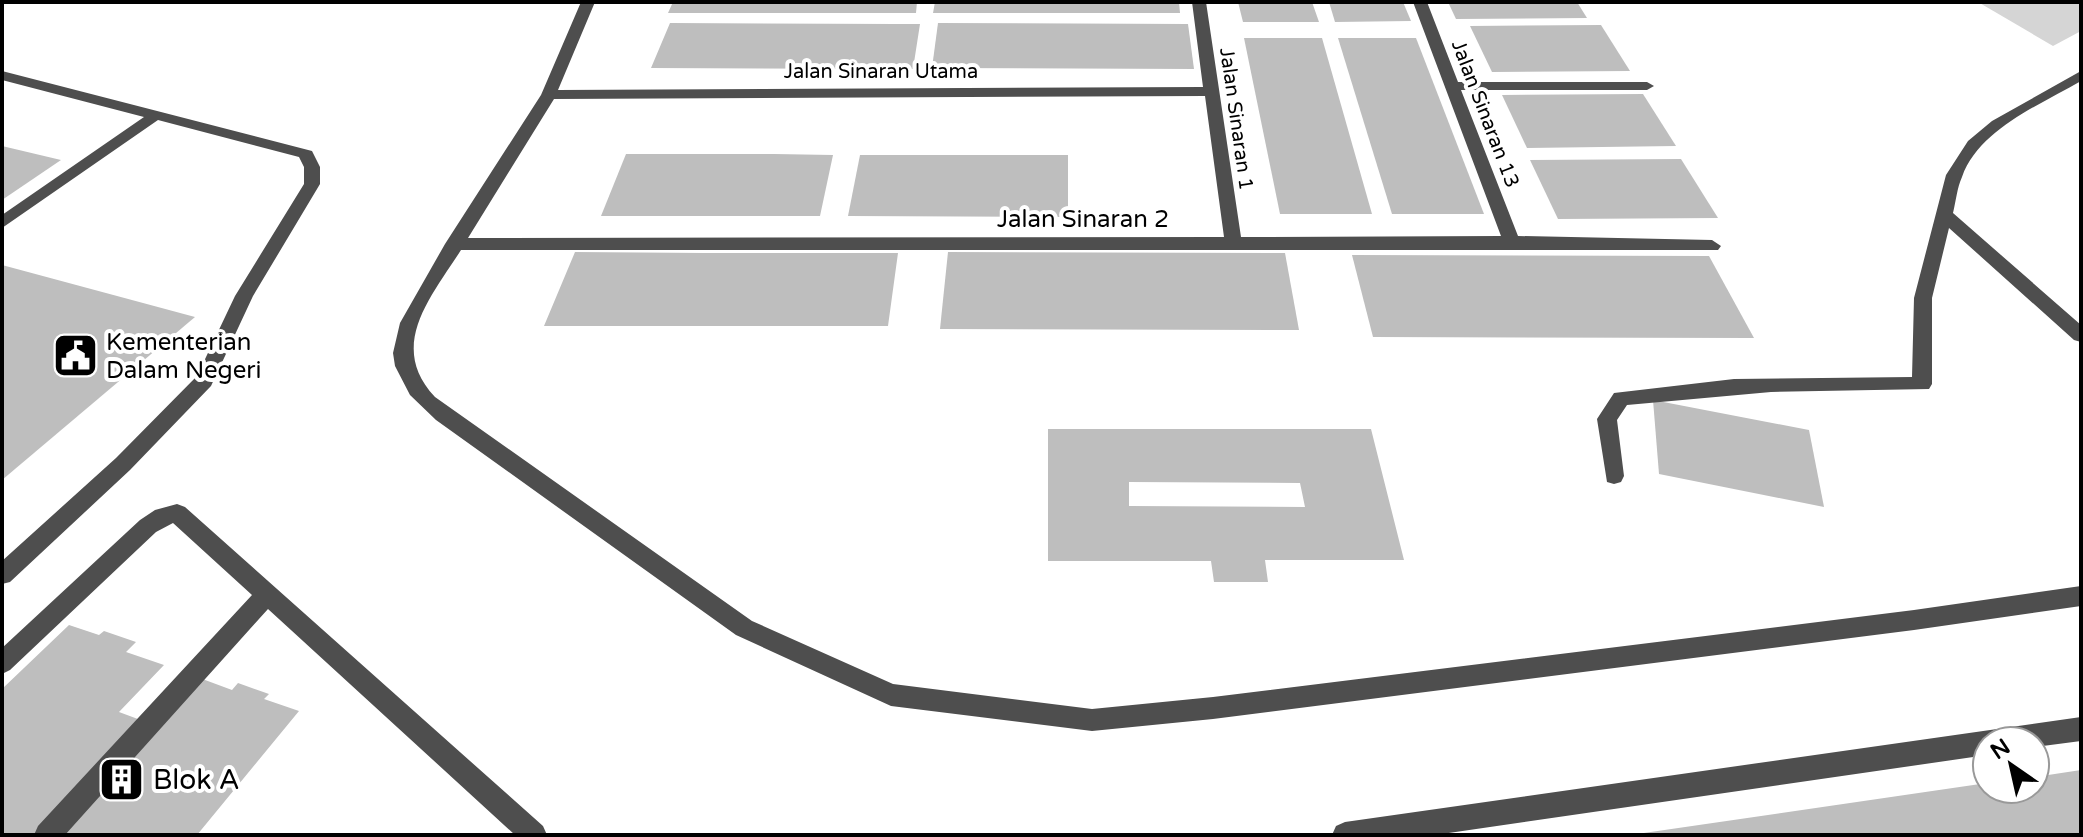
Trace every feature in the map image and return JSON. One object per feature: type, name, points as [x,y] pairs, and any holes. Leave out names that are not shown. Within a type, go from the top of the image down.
[{"type":"street","points":[[588,2],[549,95],[417,305],[403,336],[406,371],[417,393],[744,628],[891,695],[1092,720],[1213,708],[2081,596]]},
{"type":"street","name":"Jalan Sinaran 1","points":[[1199,2],[1233,243]]},
{"type":"street","name":"Jalan Sinaran 13","points":[[1420,2],[1455,86],[1512,242]]},
{"type":"street","points":[[2,75],[306,154],[312,167],[312,184],[244,296],[204,381],[123,464],[2,575]]},
{"type":"street","points":[[1614,476],[1607,419],[1621,398],[1713,388],[1846,382],[1922,384],[1923,298],[1954,175],[1974,144],[1997,124],[2081,75]]},
{"type":"street","points":[[1455,86],[1647,86]]},
{"type":"street","name":"Jalan Sinaran Utama","points":[[549,95],[1213,91]]},
{"type":"street","points":[[2,223],[156,115]]},
{"type":"street","points":[[1942,213],[2081,335]]},
{"type":"street","name":"Jalan Sinaran 2","points":[[454,244],[1512,242],[1712,246]]},
{"type":"street","points":[[2,663],[148,526],[163,516],[177,513],[534,835]]},
{"type":"street","points":[[47,835],[267,595]]},
{"type":"street","points":[[2051,733],[2081,729]]},
{"type":"street","points":[[1345,835],[1971,745]]},
{"type":"shaded area","points":[[1978,2],[2081,2],[2081,31],[2053,46]]},
{"type":"building","points":[[673,2],[917,2],[916,13],[668,13]]},
{"type":"building","points":[[935,2],[1179,2],[1180,13],[933,13]]},
{"type":"building","points":[[1238,2],[1312,2],[1319,22],[1243,22]]},
{"type":"building","points":[[1329,2],[1403,2],[1411,21],[1335,22]]},
{"type":"building","points":[[1448,2],[1577,2],[1587,18],[1456,19]]},
{"type":"building","points":[[670,23],[920,24],[913,69],[651,68]]},
{"type":"building","points":[[938,23],[1188,24],[1194,69],[932,68]]},
{"type":"building","points":[[1601,25],[1630,71],[1492,72],[1470,26]]},
{"type":"building","points":[[1244,38],[1322,38],[1372,214],[1280,214]]},
{"type":"building","points":[[1338,38],[1416,38],[1484,214],[1392,214]]},
{"type":"building","points":[[1643,94],[1676,146],[1527,148],[1502,95]]},
{"type":"building","points":[[2,146],[61,160],[2,200]]},
{"type":"building","points":[[626,154],[833,155],[820,216],[601,216]]},
{"type":"building","points":[[860,155],[1068,155],[1068,217],[848,216]]},
{"type":"building","points":[[1681,159],[1718,218],[1558,219],[1530,160]]},
{"type":"building","points":[[575,252],[898,253],[888,326],[544,326]]},
{"type":"building","points":[[948,252],[1285,253],[1299,330],[940,329]]},
{"type":"building","points":[[1352,255],[1709,256],[1754,338],[1373,337]]},
{"type":"building","name":"Kementerian Dalam Negeri","points":[[2,265],[195,317],[2,480]]},
{"type":"building","points":[[1653,400],[1809,430],[1824,507],[1659,474]]},
{"type":"building","points":[[1048,429],[1371,429],[1404,560],[1265,560],[1268,582],[1214,582],[1211,561],[1048,561]],"holes":[[[1129,482],[1300,483],[1305,507],[1129,506]]]},
{"type":"building","name":"Blok A","points":[[69,625],[99,635],[104,631],[136,642],[126,652],[164,665],[119,712],[154,725],[197,677],[232,690],[238,683],[269,694],[264,699],[299,711],[197,835],[2,835],[2,689]]},
{"type":"building","points":[[2081,770],[2081,835],[1630,835],[1971,785],[1971,805],[2051,805],[2051,775]]},
{"type":"place","name":"Kementerian Dalam Negeri","points":[[75,356]]},
{"type":"place","name":"Blok A","points":[[122,780]]}]
